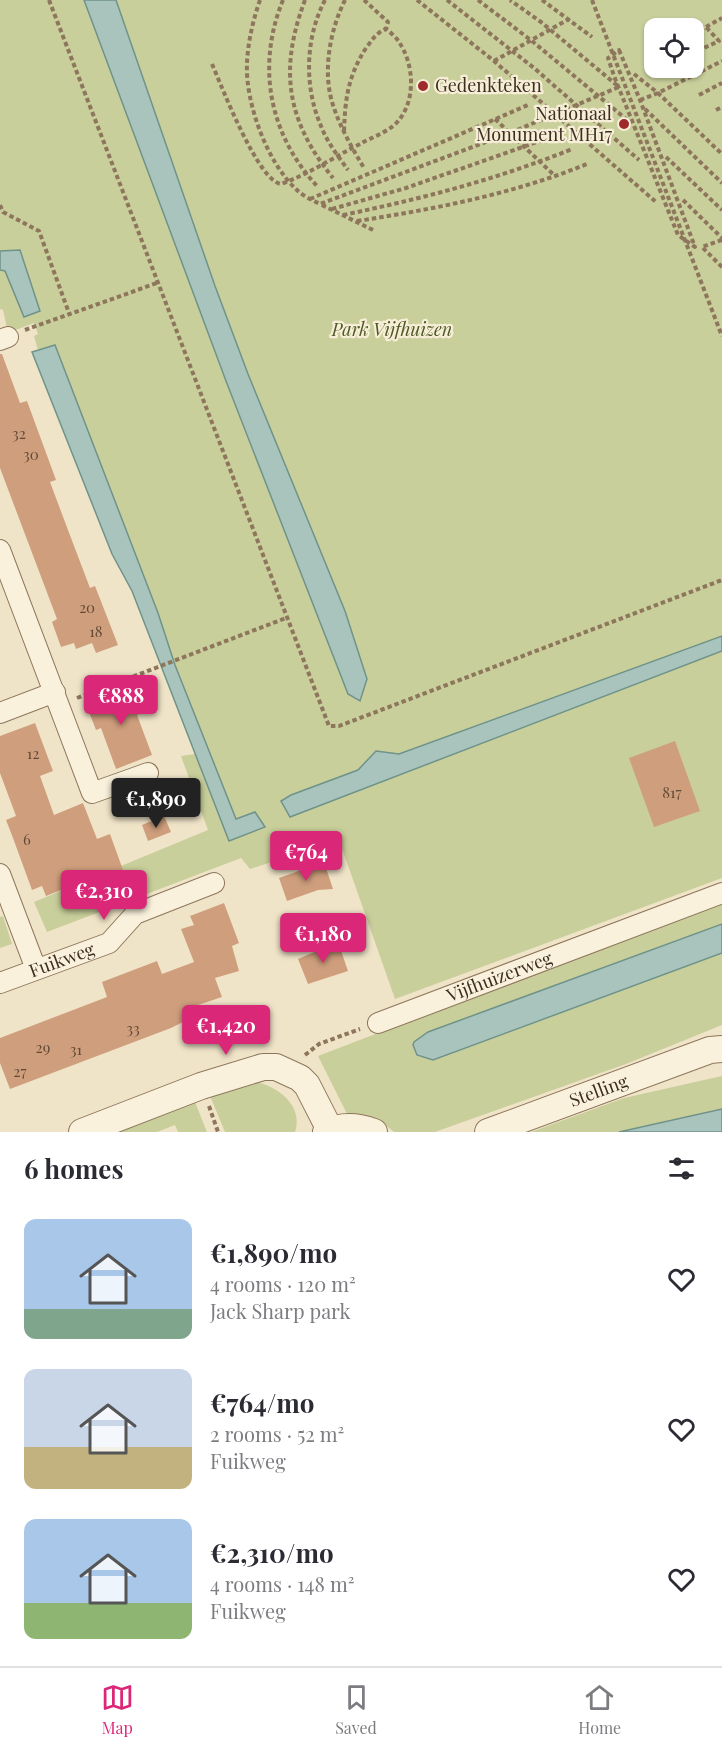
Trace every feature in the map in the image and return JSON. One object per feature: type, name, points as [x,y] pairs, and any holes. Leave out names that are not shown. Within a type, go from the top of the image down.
[{"type":"street","points":[[0,550],[92,793],[148,773]]},
{"type":"street","points":[[0,713],[57,698]]},
{"type":"street","points":[[0,874],[36,969]]},
{"type":"street","name":"Fuikweg","points":[[0,983],[109,944],[135,914],[214,883]]},
{"type":"street","name":"Vijfhuizerweg","points":[[378,1023],[722,893]]},
{"type":"street","name":"Stelling","points":[[488,1132],[718,1046]]},
{"type":"street","points":[[82,1132],[201,1086],[263,1067],[276,1067],[300,1078],[307,1085],[328,1131],[344,1127],[359,1127],[374,1132]]},
{"type":"path","points":[[50,0],[329,726],[339,726],[722,580]]},
{"type":"path","points":[[260,0],[249,40],[246,64],[255,115],[266,144],[296,189],[310,199],[373,230]]},
{"type":"path","points":[[283,0],[274,22],[269,48],[268,75],[272,102],[281,130],[294,158],[304,173],[318,187]]},
{"type":"path","points":[[305,0],[296,24],[289,78],[299,123],[321,164],[333,178]]},
{"type":"path","points":[[325,0],[314,33],[309,60],[310,85],[321,129],[348,170]]},
{"type":"path","points":[[345,0],[332,33],[329,76],[332,102],[344,132],[364,168]]},
{"type":"path","points":[[344,132],[347,94],[355,66],[372,39],[386,28],[388,22],[364,0]]},
{"type":"path","points":[[417,0],[494,61],[656,202]]},
{"type":"path","points":[[447,0],[514,52],[639,160]]},
{"type":"path","points":[[478,0],[532,41],[626,119]]},
{"type":"path","points":[[510,0],[619,87]]},
{"type":"path","points":[[542,0],[592,37]]},
{"type":"path","points":[[592,0],[722,336]]},
{"type":"path","points":[[704,48],[721,41],[706,27],[722,18]]},
{"type":"path","points":[[494,61],[514,52],[569,19]]},
{"type":"path","points":[[212,64],[247,142],[269,177],[281,184],[338,156],[398,122],[408,106],[411,88],[408,59],[399,41],[386,28]]},
{"type":"path","points":[[683,200],[722,239],[702,247],[695,247],[678,235],[608,58],[619,50],[643,106],[695,247]]},
{"type":"path","points":[[640,100],[722,61]]},
{"type":"path","points":[[634,74],[658,93],[722,154]]},
{"type":"path","points":[[699,95],[722,83]]},
{"type":"path","points":[[320,204],[510,133],[619,87]]},
{"type":"path","points":[[310,199],[528,105]]},
{"type":"path","points":[[643,106],[722,183]]},
{"type":"path","points":[[716,110],[722,107]]},
{"type":"path","points":[[495,119],[555,177]]},
{"type":"path","points":[[331,209],[406,188],[557,135]]},
{"type":"path","points":[[342,215],[413,200],[540,162],[572,149]]},
{"type":"path","points":[[666,157],[722,210]]},
{"type":"path","points":[[356,222],[451,206],[555,177],[587,164]]},
{"type":"path","points":[[0,205],[3,212],[39,231],[69,313]]},
{"type":"path","points":[[702,247],[722,267]]},
{"type":"path","points":[[4,339],[69,313],[157,283]]},
{"type":"path","points":[[57,698],[183,657],[286,618]]},
{"type":"path","points":[[288,1073],[299,1059],[319,1044],[378,1023]]},
{"type":"green space","name":"Park Vijfhuizen","points":[[0,0],[722,0],[722,641],[661,674],[722,651],[722,878],[395,999],[339,840],[250,869],[241,858],[47,932],[34,902],[208,830],[181,756],[195,754],[229,840],[237,838],[44,349],[38,350],[34,336],[38,334],[34,323],[8,333],[3,310],[0,309],[0,270],[5,270],[24,317],[6,251],[0,251]]},
{"type":"green space","points":[[722,901],[722,924],[428,1032],[434,1060],[722,953],[722,1025],[626,1064],[435,1132],[394,1132],[372,1118],[347,1114],[318,1056]]},
{"type":"green space","points":[[3,916],[12,944],[0,948],[0,917]]},
{"type":"green space","points":[[722,1076],[722,1132],[531,1132],[624,1098]]},
{"type":"green space","points":[[260,1083],[282,1095],[293,1107],[297,1123],[295,1132],[225,1132],[210,1096],[243,1084]]},
{"type":"green space","points":[[195,1102],[207,1132],[178,1132],[175,1125],[157,1132],[115,1132]]},
{"type":"water","points":[[84,0],[116,0],[215,286],[248,374],[345,611],[367,679],[360,701],[348,694],[226,381]]},
{"type":"water","points":[[20,250],[40,311],[24,317],[5,271],[0,270],[0,251]]},
{"type":"water","points":[[55,345],[158,613],[175,665],[236,819],[255,812],[265,827],[229,841],[132,591],[112,554],[32,352]]},
{"type":"water","points":[[722,636],[722,651],[290,817],[281,801],[291,795],[358,770],[376,751],[399,754]]},
{"type":"water","points":[[722,924],[722,953],[433,1060],[417,1055],[414,1042],[428,1032]]},
{"type":"water","points":[[722,1109],[722,1132],[619,1132]]},
{"type":"building","points":[[0,354],[2,354],[20,403],[27,401],[56,480],[50,482],[90,588],[95,586],[118,645],[96,653],[92,643],[76,649],[74,643],[61,647],[52,622],[57,619],[0,468]]},
{"type":"building","points":[[133,686],[143,712],[137,715],[152,755],[116,769],[101,728],[96,730],[86,704]]},
{"type":"building","points":[[35,723],[53,771],[40,776],[54,815],[83,803],[97,839],[110,834],[123,870],[95,880],[94,877],[46,896],[42,886],[32,890],[6,820],[16,816],[0,773],[0,736]]},
{"type":"building","points":[[675,741],[700,811],[654,827],[629,758]]},
{"type":"building","points":[[164,816],[171,832],[148,841],[142,825]]},
{"type":"building","points":[[324,862],[333,889],[318,890],[287,901],[279,878]]},
{"type":"building","points":[[224,903],[239,943],[232,946],[239,971],[215,978],[222,997],[186,1009],[189,1019],[171,1028],[10,1089],[0,1063],[0,1038],[107,997],[102,982],[157,961],[162,974],[194,962],[181,929],[194,925],[190,916]]},
{"type":"building","points":[[338,942],[348,971],[308,984],[298,959]]},
{"type":"place","name":"Gedenkteken","points":[[423,86]]},
{"type":"place","name":"Nationaal Monument MH17","points":[[624,124]]}]
